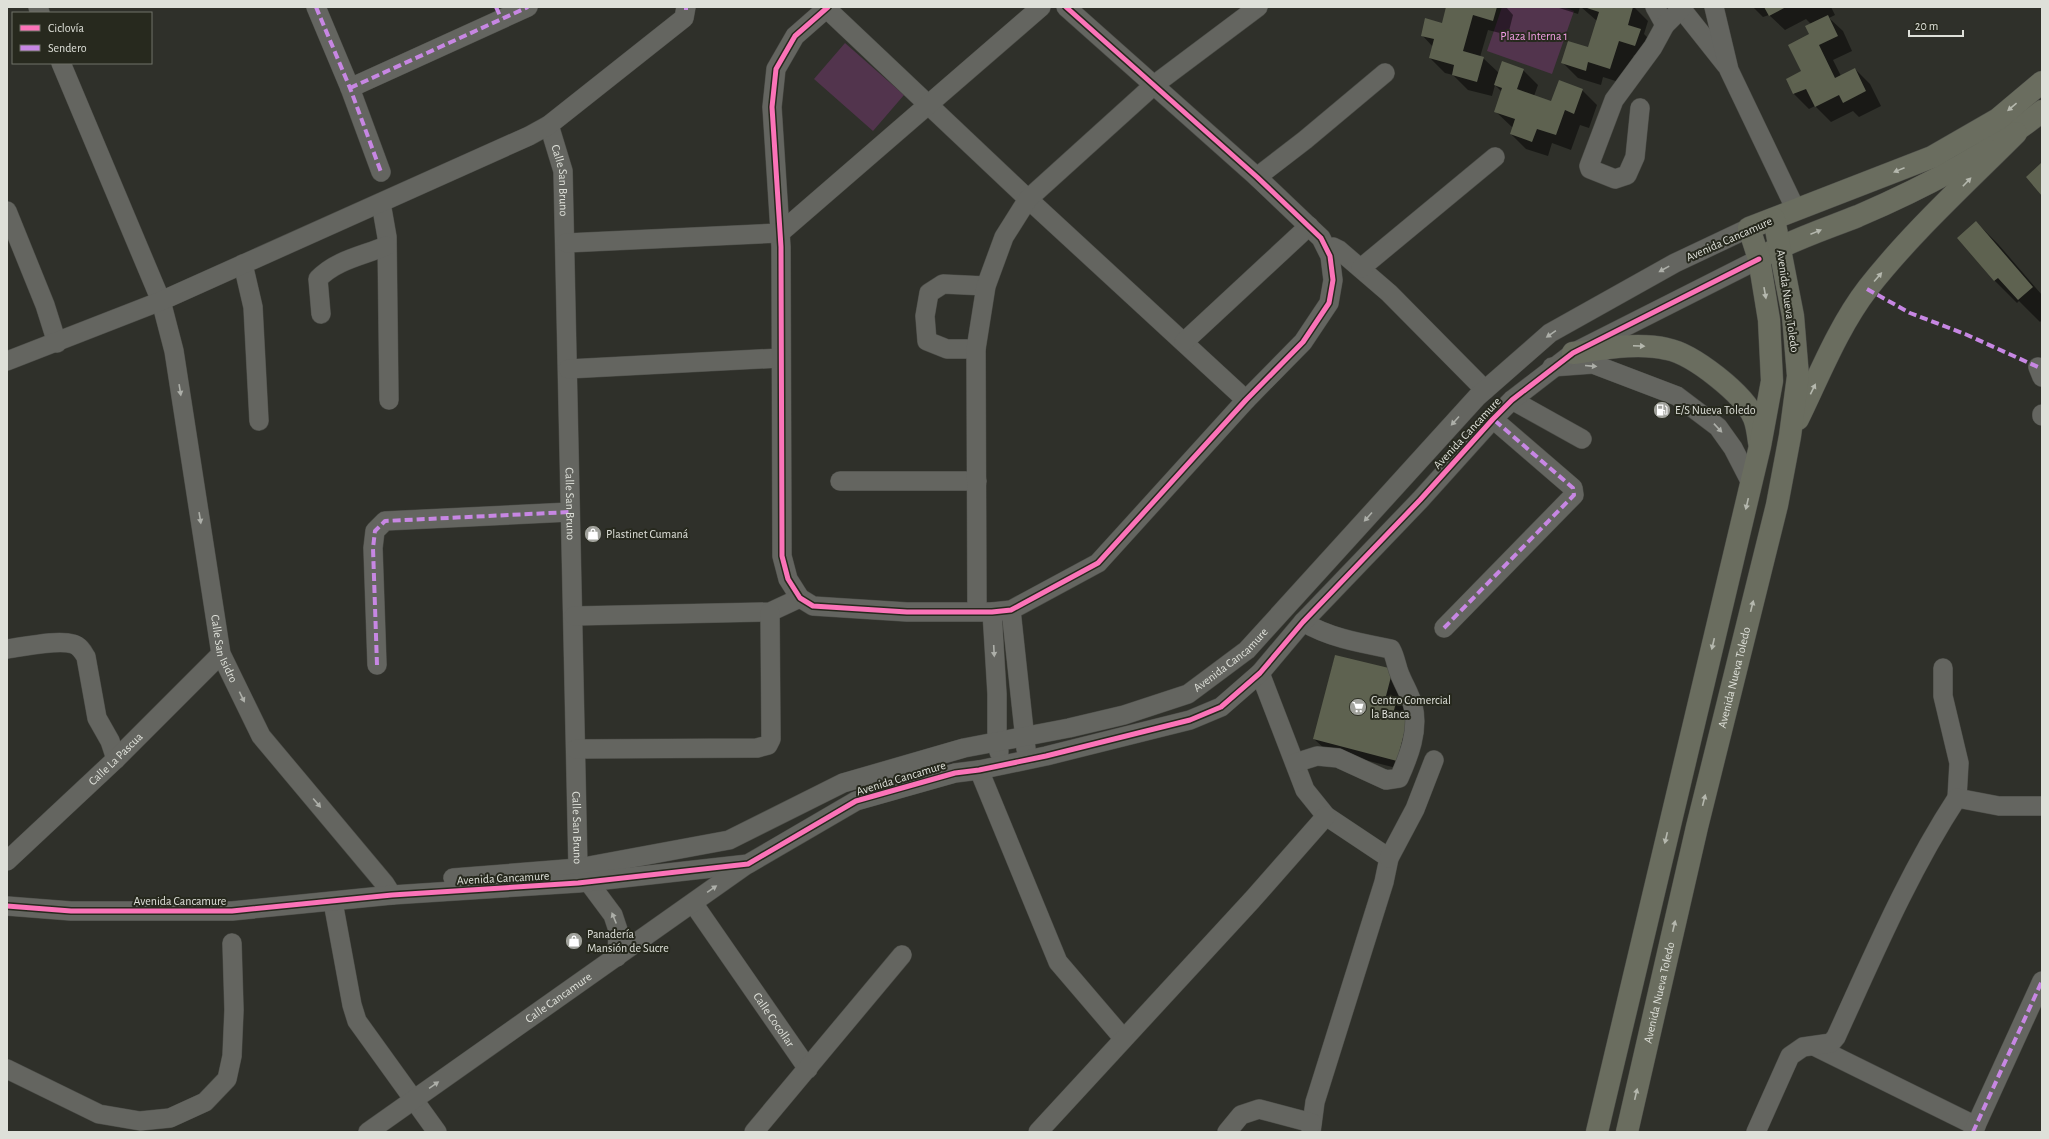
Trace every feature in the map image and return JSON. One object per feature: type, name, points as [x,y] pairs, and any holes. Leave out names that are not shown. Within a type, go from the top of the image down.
[{"type":"main road","name":"Avenida Cancamure","points":[[1749,228],[1932,156],[1998,118],[2042,82]]},
{"type":"main road","name":"Avenida Cancamure","points":[[1759,259],[1780,247],[1859,215],[1932,180],[2016,133],[2042,111]]},
{"type":"main road","points":[[1790,436],[1840,332],[1867,289],[1908,243],[2016,133]]},
{"type":"main road","name":"Avenida Nueva Toledo","points":[[1627,1132],[1697,826],[1776,505],[1790,436],[1798,376],[1793,316],[1774,219]]},
{"type":"main road","name":"Avenida Nueva Toledo","points":[[1597,1132],[1760,446],[1772,381],[1769,320],[1759,259],[1749,228]]},
{"type":"main road","points":[[1573,353],[1635,346],[1668,349],[1689,358],[1712,372],[1733,391],[1754,418],[1760,446]]},
{"type":"street","points":[[316,7],[350,88],[381,172]]},
{"type":"street","points":[[350,88],[498,13],[528,7]]},
{"type":"street","points":[[7,361],[57,343],[161,301],[529,136],[549,125],[684,18],[686,7]]},
{"type":"street","points":[[566,244],[780,233],[1041,7]]},
{"type":"street","points":[[1066,7],[1257,177],[1321,238],[1330,256],[1333,280],[1329,303],[1303,342],[1246,400],[1098,563],[1011,610],[984,612],[907,612],[813,606],[800,598],[788,579],[782,556],[783,488],[780,358],[780,233],[772,107],[776,69],[795,36],[827,8],[1028,199],[1246,400]]},
{"type":"street","points":[[1001,765],[996,740],[997,694],[984,612],[977,481],[976,349],[986,286],[1004,237],[1028,199],[1154,85],[1258,7]]},
{"type":"street","points":[[1655,7],[1665,25]]},
{"type":"street","points":[[1714,7],[1729,70]]},
{"type":"street","points":[[1640,108],[1635,157],[1627,175],[1615,179],[1590,169],[1588,166],[1614,100],[1653,47],[1665,25],[1681,8],[1729,70],[1796,210]]},
{"type":"street","name":"Calle San Isidro","points":[[61,64],[161,301],[174,351],[221,654],[261,736],[388,889]]},
{"type":"street","points":[[1257,177],[1305,140],[1385,73]]},
{"type":"street","name":"Calle San Bruno","points":[[549,125],[563,171],[566,244],[570,512],[574,616],[576,749],[584,875]]},
{"type":"street","points":[[1361,268],[1495,157]]},
{"type":"street","points":[[381,203],[385,219],[389,400]]},
{"type":"street","points":[[7,211],[45,305],[57,343]]},
{"type":"street","points":[[1184,342],[1309,226]]},
{"type":"street","name":"Avenida Cancamure","points":[[584,875],[729,840],[843,783],[944,753],[996,740],[1070,728],[1124,715],[1188,694],[1247,650],[1485,390],[1550,333],[1675,263],[1749,228]]},
{"type":"street","points":[[321,314],[318,279],[328,269],[341,262],[386,246]]},
{"type":"street","points":[[1327,248],[1339,250],[1389,292],[1485,390]]},
{"type":"street","name":"Avenida Cancamure","points":[[7,906],[71,911],[232,911],[333,902],[388,889],[748,864],[856,801],[955,773],[979,770],[1028,760],[1190,720],[1221,707],[1260,672],[1303,622],[1420,500],[1493,419],[1512,400],[1552,367],[1573,353],[1759,259]]},
{"type":"street","points":[[243,264],[253,307],[259,421]]},
{"type":"street","points":[[976,349],[947,348],[927,341],[925,316],[929,293],[943,284],[986,286]]},
{"type":"street","points":[[139,310],[158,325],[174,351]]},
{"type":"street","points":[[568,369],[780,358]]},
{"type":"street","points":[[1552,367],[1593,364],[1677,396],[1718,427],[1733,448],[1751,483]]},
{"type":"street","points":[[1512,400],[1582,439]]},
{"type":"street","points":[[1444,628],[1574,495],[1574,488],[1493,419]]},
{"type":"street","points":[[840,481],[977,481]]},
{"type":"street","points":[[377,665],[373,548],[375,531],[385,521],[570,512]]},
{"type":"street","points":[[574,616],[770,612],[800,598]]},
{"type":"street","points":[[1011,610],[1023,736],[1028,760]]},
{"type":"street","points":[[576,749],[757,748],[768,745],[771,739],[770,612]]},
{"type":"street","points":[[1295,763],[1317,756],[1338,758],[1386,780],[1399,778],[1406,764],[1415,732],[1413,707],[1399,673],[1395,656],[1391,649],[1321,633],[1303,622]]},
{"type":"street","points":[[7,649],[60,643],[74,644],[82,649],[86,657],[97,718],[110,741],[116,759]]},
{"type":"street","name":"Calle La Pascua","points":[[7,861],[116,759],[221,654]]},
{"type":"street","points":[[1756,1132],[1790,1056],[1803,1047],[1831,1043],[1836,1037],[1896,907],[1936,830],[1957,798],[1959,763],[1943,696],[1944,668]]},
{"type":"street","points":[[1260,672],[1275,706],[1305,790],[1326,816],[1389,858]]},
{"type":"street","points":[[997,694],[1020,692]]},
{"type":"street","points":[[1227,1132],[1241,1115],[1259,1109],[1311,1128],[1315,1102],[1384,882],[1389,858],[1415,809],[1434,760]]},
{"type":"street","points":[[979,770],[1058,962],[1123,1038]]},
{"type":"street","points":[[1957,798],[2000,806],[2042,806]]},
{"type":"street","points":[[1038,1132],[1123,1038],[1252,900],[1326,816]]},
{"type":"street","name":"Calle Cancamure","points":[[368,1132],[748,864]]},
{"type":"street","points":[[584,875],[613,915],[618,930],[617,957]]},
{"type":"street","points":[[333,902],[352,1005],[357,1021],[437,1132]]},
{"type":"street","name":"Calle Cocollar","points":[[693,903],[808,1069]]},
{"type":"street","points":[[7,1069],[99,1114],[145,1126],[170,1118],[205,1102],[228,1080],[232,1056],[232,943]]},
{"type":"street","points":[[754,1132],[902,955]]},
{"type":"street","points":[[1814,1046],[1974,1129],[2042,981]]},
{"type":"green space","name":"Plaza Interna 1","points":[[1502,7],[1563,7],[1574,11],[1552,74],[1487,51]]},
{"type":"green space","points":[[845,43],[904,95],[873,131],[814,79]]},
{"type":"building","points":[[1446,7],[1497,7],[1493,21],[1473,15],[1463,51],[1484,57],[1477,82],[1452,75],[1454,65],[1429,58],[1434,39],[1421,36],[1425,18],[1442,23]]},
{"type":"building","points":[[1584,7],[1633,7],[1628,25],[1641,29],[1635,46],[1619,41],[1610,69],[1588,62],[1586,71],[1561,63],[1568,41],[1588,47],[1599,12]]},
{"type":"building","points":[[1764,7],[1786,7],[1769,16]]},
{"type":"building","points":[[1828,15],[1838,36],[1819,45],[1835,78],[1855,68],[1866,91],[1843,103],[1839,95],[1815,107],[1806,89],[1793,94],[1786,79],[1801,71],[1788,45],[1809,34],[1805,26]]},
{"type":"building","points":[[1502,61],[1524,69],[1517,89],[1551,101],[1559,80],[1583,89],[1574,114],[1565,110],[1556,135],[1537,129],[1532,142],[1510,134],[1515,119],[1494,112],[1502,88],[1494,85]]},
{"type":"building","points":[[2041,163],[2042,164],[2042,196],[2026,177]]},
{"type":"building","points":[[1976,221],[2033,287],[2018,300],[1998,278],[1994,281],[1957,238]]},
{"type":"building","name":"Centro Comercial la Banca","points":[[1335,655],[1393,669],[1386,696],[1397,699],[1393,714],[1408,718],[1397,761],[1313,739]]},
{"type":"marked path","points":[[316,7],[350,88],[381,172]]},
{"type":"marked path","points":[[496,7],[501,18]]},
{"type":"marked path","points":[[350,88],[528,7]]},
{"type":"marked path","points":[[1867,289],[1910,313],[1965,334],[2038,367]]},
{"type":"marked path","points":[[1444,628],[1574,495],[1573,488],[1493,419]]},
{"type":"marked path","points":[[377,665],[373,548],[375,531],[385,521],[570,512]]},
{"type":"marked path","points":[[1973,1132],[2042,981]]},
{"type":"cycle path","points":[[828,7],[795,36],[776,69],[772,107],[781,247],[782,556],[788,579],[800,598],[813,606],[907,612],[992,612],[1011,610],[1098,563],[1246,400],[1303,342],[1329,303],[1333,280],[1330,256],[1321,238],[1257,177],[1066,7]]},
{"type":"cycle path","points":[[7,906],[71,911],[232,911],[392,895],[578,883],[748,864],[856,801],[955,773],[979,770],[1046,756],[1190,720],[1221,707],[1260,673],[1303,622],[1420,500],[1512,400],[1573,353],[1759,259]]},
{"type":"place","name":"E/S Nueva Toledo","points":[[1662,410]]},
{"type":"place","name":"Plastinet Cumaná","points":[[593,534]]},
{"type":"place","name":"Centro Comercial la Banca","points":[[1358,707]]},
{"type":"place","name":"Panadería Mansión de Sucre","points":[[574,941]]}]
